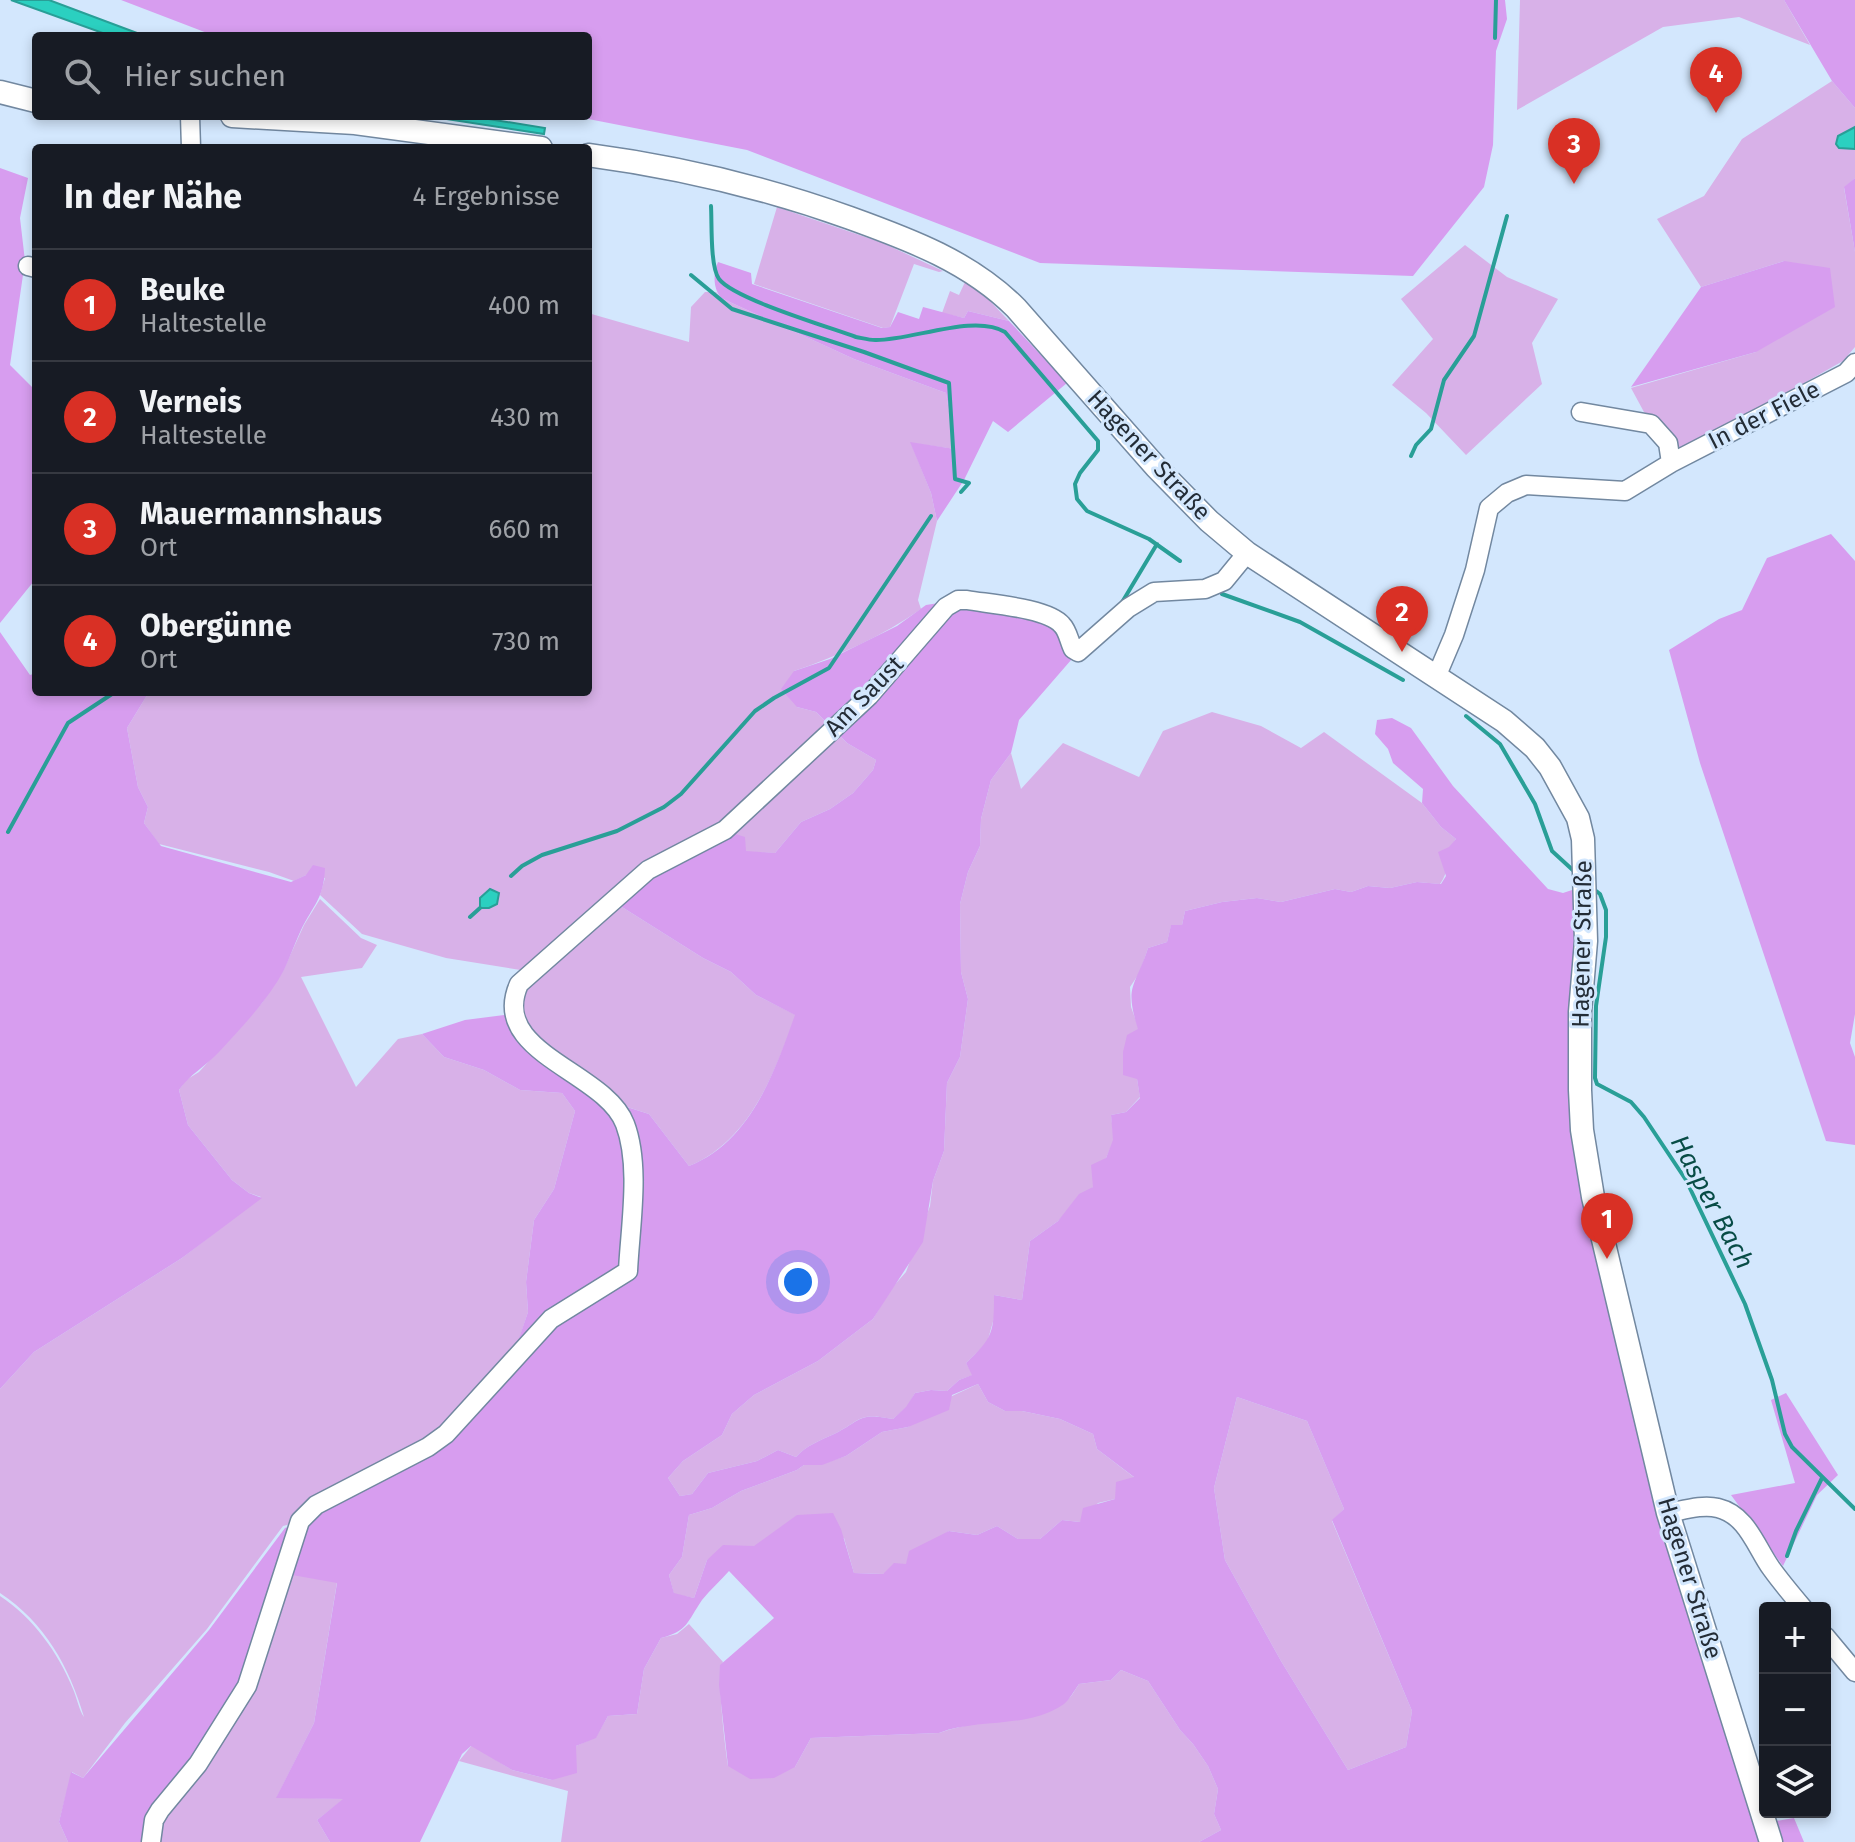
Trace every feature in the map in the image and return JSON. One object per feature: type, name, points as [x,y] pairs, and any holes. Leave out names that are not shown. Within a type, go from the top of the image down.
[{"type":"main road","points":[[0,92],[32,100]]},
{"type":"main road","points":[[302,120],[355,123],[511,144]]},
{"type":"main road","name":"Hagener Straße","points":[[592,155],[653,163],[768,190],[869,224],[964,266],[998,290],[1016,308],[1156,467],[1199,512],[1247,553],[1437,675],[1504,721],[1535,748],[1565,792],[1578,818],[1585,861],[1586,941],[1580,1012],[1582,1130],[1593,1197],[1668,1513],[1771,1842]]},
{"type":"street","points":[[190,120],[191,144]]},
{"type":"street","name":"In der Fiele","points":[[1437,675],[1471,583],[1489,508],[1507,493],[1526,485],[1625,491],[1671,463],[1846,373],[1855,363]]},
{"type":"street","points":[[1581,412],[1651,424],[1668,443],[1671,463]]},
{"type":"street","name":"Am Saust","points":[[151,1842],[154,1820],[160,1810],[198,1764],[247,1686],[300,1521],[316,1505],[428,1447],[446,1434],[551,1319],[628,1271],[633,1151],[624,1121],[607,1099],[526,1038],[513,1013],[519,984],[648,870],[725,830],[869,696],[946,607],[958,600],[967,600],[1045,615],[1059,621],[1073,649],[1078,652],[1128,608],[1154,592],[1205,589],[1224,581],[1247,553]]},
{"type":"street","points":[[1668,1513],[1717,1507],[1733,1514],[1747,1528],[1770,1567],[1798,1602]]},
{"type":"street","points":[[1831,1643],[1855,1672]]},
{"type":"shaded area","points":[[11,0],[49,0],[134,32],[100,32]]},
{"type":"shaded area","points":[[121,0],[1505,0],[1507,19],[1496,51],[1493,145],[1484,187],[1413,276],[1040,263],[747,150],[592,120],[592,32],[205,32]]},
{"type":"shaded area","points":[[1520,0],[1784,0],[1810,45],[1739,17],[1663,27],[1517,110]]},
{"type":"shaded area","points":[[1784,0],[1855,0],[1855,108],[1832,81]]},
{"type":"shaded area","points":[[1832,81],[1855,108],[1855,178],[1844,188],[1855,252],[1855,347],[1843,361],[1675,456],[1667,427],[1644,412],[1631,388],[1756,352],[1784,261],[1701,287],[1657,219],[1704,196],[1742,139]]},
{"type":"shaded area","points":[[453,120],[495,120],[545,128],[544,134]]},
{"type":"shaded area","points":[[1855,127],[1855,149],[1839,148],[1836,144],[1838,136]]},
{"type":"shaded area","points":[[0,168],[28,178],[20,218],[25,261],[10,365],[32,387],[32,583],[0,623]]},
{"type":"shaded area","points":[[1855,178],[1855,252],[1844,187]]},
{"type":"shaded area","points":[[777,207],[883,243],[943,271],[914,264],[890,327],[883,328],[754,284]]},
{"type":"shaded area","points":[[1465,245],[1507,277],[1558,299],[1532,343],[1542,384],[1466,455],[1426,413],[1392,385],[1433,339],[1401,299]]},
{"type":"shaded area","points":[[1784,261],[1830,268],[1835,307],[1756,352],[1631,387],[1701,287]]},
{"type":"shaded area","points":[[718,262],[751,273],[752,284],[882,328],[890,327],[898,312],[919,319],[923,307],[964,318],[968,311],[1009,321],[1067,383],[1008,432],[993,421],[964,480],[937,521],[931,493],[910,442],[955,449],[946,393],[854,359],[721,298],[715,281]]},
{"type":"shaded area","points":[[965,282],[989,300],[1009,321],[968,311],[964,318],[942,313],[950,291],[959,295]]},
{"type":"shaded area","points":[[705,292],[716,292],[721,298],[854,359],[946,393],[955,449],[911,443],[931,493],[937,521],[918,600],[921,609],[860,644],[794,671],[797,707],[816,712],[831,727],[723,829],[647,869],[533,972],[446,958],[362,934],[320,895],[325,878],[306,875],[294,881],[159,844],[144,823],[148,807],[138,787],[127,728],[147,696],[592,696],[592,314],[689,342],[691,307]]},
{"type":"shaded area","points":[[1831,534],[1855,561],[1855,1014],[1850,1043],[1855,1057],[1855,1145],[1826,1141],[1700,763],[1669,650],[1719,619],[1742,610],[1767,558]]},
{"type":"shaded area","points":[[958,600],[1045,615],[1078,652],[1019,720],[1011,753],[991,780],[981,819],[980,846],[968,872],[960,904],[961,972],[968,999],[960,1057],[947,1083],[944,1151],[933,1181],[923,1242],[873,1319],[818,1361],[754,1395],[732,1414],[722,1435],[683,1461],[668,1478],[680,1496],[692,1494],[708,1473],[757,1461],[778,1450],[796,1457],[809,1446],[866,1417],[893,1419],[915,1393],[947,1391],[959,1380],[972,1375],[966,1363],[990,1334],[994,1295],[1022,1300],[1030,1241],[1058,1221],[1079,1194],[1093,1187],[1091,1165],[1106,1158],[1113,1140],[1111,1115],[1126,1112],[1140,1098],[1137,1079],[1123,1075],[1127,1035],[1138,1029],[1132,1003],[1133,987],[1148,948],[1167,942],[1171,925],[1182,925],[1185,911],[1257,898],[1281,902],[1335,889],[1351,892],[1368,886],[1390,888],[1417,882],[1441,884],[1446,876],[1438,852],[1456,839],[1441,827],[1422,803],[1423,789],[1393,763],[1388,749],[1375,734],[1377,720],[1392,718],[1411,728],[1453,786],[1548,889],[1563,893],[1572,890],[1587,897],[1592,1197],[1759,1799],[1759,1818],[1764,1818],[1771,1842],[1199,1842],[1221,1830],[1214,1814],[1218,1789],[1208,1766],[1148,1681],[1121,1670],[1111,1680],[1079,1684],[1064,1704],[1035,1717],[954,1728],[939,1733],[811,1738],[795,1767],[774,1778],[750,1779],[728,1766],[719,1685],[720,1665],[774,1618],[729,1571],[702,1600],[682,1629],[661,1638],[644,1669],[637,1714],[608,1716],[596,1738],[576,1746],[577,1773],[552,1780],[512,1770],[471,1746],[462,1754],[420,1842],[330,1842],[317,1820],[343,1799],[276,1798],[314,1723],[337,1583],[281,1573],[255,1656],[149,1842],[68,1842],[59,1822],[71,1772],[83,1778],[209,1630],[285,1528],[301,1522],[429,1447],[509,1367],[528,1312],[526,1282],[534,1220],[554,1189],[575,1111],[562,1093],[520,1090],[484,1070],[444,1057],[422,1034],[465,1020],[512,1014],[605,1100],[649,1114],[689,1166],[729,1140],[744,1123],[769,1082],[795,1015],[756,995],[731,972],[614,902],[726,831],[745,837],[746,851],[775,853],[801,822],[830,809],[853,793],[873,770],[876,760],[847,743],[816,712],[797,707],[781,689],[794,671],[830,659],[897,626],[926,605]],"holes":[[[978,1384],[988,1402],[1005,1411],[1022,1411],[1060,1419],[1093,1434],[1097,1449],[1134,1477],[1116,1482],[1115,1499],[1083,1508],[1080,1522],[1062,1520],[1040,1539],[1018,1539],[997,1526],[977,1535],[949,1531],[909,1551],[906,1564],[894,1563],[883,1574],[854,1573],[833,1513],[797,1515],[754,1546],[723,1545],[707,1560],[694,1598],[674,1593],[669,1575],[682,1557],[689,1515],[712,1508],[741,1491],[804,1465],[822,1465],[846,1456],[882,1432],[908,1427],[949,1410],[952,1395]],[[1237,1397],[1307,1421],[1344,1509],[1332,1520],[1412,1711],[1406,1747],[1348,1770],[1281,1661],[1225,1560],[1214,1488]]]},
{"type":"shaded area","points":[[0,632],[32,674],[32,696],[147,696],[127,728],[138,787],[148,807],[144,823],[161,846],[291,882],[306,875],[313,865],[325,868],[320,895],[278,981],[237,1033],[179,1090],[188,1125],[232,1180],[249,1193],[262,1198],[182,1258],[34,1352],[0,1389]]},
{"type":"shaded area","points":[[1212,712],[1261,726],[1301,748],[1324,732],[1422,803],[1441,827],[1456,839],[1440,884],[1417,882],[1390,888],[1368,886],[1351,892],[1335,889],[1281,902],[1257,898],[1185,911],[1182,925],[1171,926],[1167,942],[1148,948],[1140,972],[1130,987],[1131,1007],[1139,1029],[1137,1079],[1140,1097],[1126,1112],[1111,1115],[1114,1140],[1093,1187],[1058,1221],[1030,1241],[1022,1300],[994,1295],[994,1318],[987,1343],[966,1363],[973,1375],[959,1380],[947,1391],[915,1393],[907,1407],[893,1419],[873,1416],[860,1419],[809,1446],[796,1457],[778,1450],[757,1461],[708,1473],[692,1494],[680,1496],[668,1478],[683,1461],[722,1435],[732,1414],[754,1395],[818,1361],[873,1319],[891,1289],[906,1272],[930,1206],[933,1181],[944,1151],[947,1083],[960,1057],[968,999],[961,972],[960,904],[968,872],[980,846],[981,819],[991,780],[1011,753],[1021,789],[1063,743],[1139,777],[1163,731]]},
{"type":"shaded area","points":[[833,729],[847,743],[876,760],[873,770],[853,793],[830,809],[801,822],[775,853],[746,852],[726,831]]},
{"type":"shaded area","points":[[490,889],[499,893],[497,904],[480,908],[480,898]]},
{"type":"shaded area","points":[[320,899],[361,938],[377,945],[362,968],[301,977],[356,1087],[398,1039],[422,1034],[444,1057],[484,1070],[520,1090],[562,1093],[575,1111],[554,1189],[534,1220],[526,1282],[528,1312],[511,1363],[445,1429],[298,1522],[283,1526],[207,1629],[125,1723],[83,1778],[72,1772],[59,1822],[68,1842],[0,1842],[0,1596],[34,1625],[52,1649],[67,1675],[84,1717],[71,1680],[53,1647],[30,1618],[0,1593],[0,1389],[34,1352],[182,1258],[261,1197],[249,1193],[232,1180],[188,1125],[179,1090],[262,1003],[283,971]]},
{"type":"shaded area","points":[[614,902],[731,972],[756,995],[796,1015],[769,1081],[744,1122],[729,1140],[689,1166],[649,1114],[612,1102],[527,1037],[517,998]]},
{"type":"shaded area","points":[[978,1384],[988,1402],[1005,1411],[1022,1411],[1060,1419],[1093,1434],[1097,1449],[1135,1478],[1115,1499],[1098,1503],[1080,1522],[1062,1520],[1040,1539],[1018,1539],[997,1526],[977,1535],[949,1531],[906,1565],[883,1574],[854,1573],[844,1538],[754,1546],[707,1560],[694,1598],[674,1594],[669,1575],[682,1557],[689,1515],[712,1508],[741,1491],[804,1465],[822,1464],[846,1456],[882,1432],[908,1427],[952,1396]]},
{"type":"shaded area","points":[[1786,1393],[1838,1475],[1817,1495],[1783,1566],[1731,1495],[1795,1483],[1771,1400]]},
{"type":"shaded area","points":[[1237,1397],[1307,1421],[1344,1509],[1332,1521],[1412,1711],[1406,1747],[1348,1770],[1281,1661],[1225,1560],[1214,1488]]},
{"type":"shaded area","points":[[285,1573],[337,1582],[314,1723],[277,1797],[344,1799],[317,1820],[330,1842],[152,1842]]},
{"type":"shaded area","points":[[689,1624],[723,1662],[721,1695],[728,1766],[795,1767],[811,1738],[939,1733],[1033,1714],[1066,1702],[1079,1684],[1111,1680],[1121,1670],[1148,1681],[1208,1766],[1218,1789],[1214,1814],[1221,1830],[1199,1842],[561,1842],[568,1791],[459,1761],[472,1745],[512,1770],[552,1780],[576,1746],[596,1737],[608,1716],[637,1714],[644,1669],[661,1638],[677,1634]]},
{"type":"shaded area","points":[[1794,1818],[1804,1842],[1783,1842],[1776,1821]]},
{"type":"waterway","points":[[1495,38],[1496,0]]},
{"type":"waterway","name":"Hasper Bach","points":[[711,206],[713,255],[719,279],[762,304],[870,340],[960,326],[977,325],[1005,332],[1098,441],[1098,450],[1075,484],[1077,499],[1087,511],[1149,539],[1180,561]]},
{"type":"waterway","points":[[1411,456],[1416,445],[1431,429],[1444,380],[1474,336],[1507,216]]},
{"type":"waterway","points":[[691,275],[732,309],[949,383],[955,479],[969,483],[961,492]]},
{"type":"waterway","points":[[511,876],[542,855],[617,831],[664,807],[681,794],[755,711],[829,668],[931,516]]},
{"type":"waterway","points":[[1121,604],[1157,544]]},
{"type":"waterway","name":"Hasper Bach","points":[[1222,594],[1300,622],[1403,680]]},
{"type":"waterway","points":[[8,832],[68,723],[109,696]]},
{"type":"waterway","name":"Hasper Bach","points":[[1466,716],[1500,744],[1535,804],[1552,851],[1576,873]]},
{"type":"waterway","name":"Hasper Bach","points":[[1591,887],[1600,894],[1606,910],[1606,937],[1596,1006],[1597,1084],[1631,1102],[1686,1180],[1745,1304],[1772,1380],[1785,1434],[1792,1447],[1855,1509]]},
{"type":"waterway","points":[[470,917],[480,908]]},
{"type":"waterway","points":[[1787,1556],[1822,1478]]},
{"type":"place","name":"Obergünne","points":[[1716,113]]},
{"type":"place","name":"Mauermannshaus","points":[[1574,184]]},
{"type":"place","name":"Verneis","points":[[1402,652]]},
{"type":"place","name":"Beuke","points":[[1607,1259]]}]
